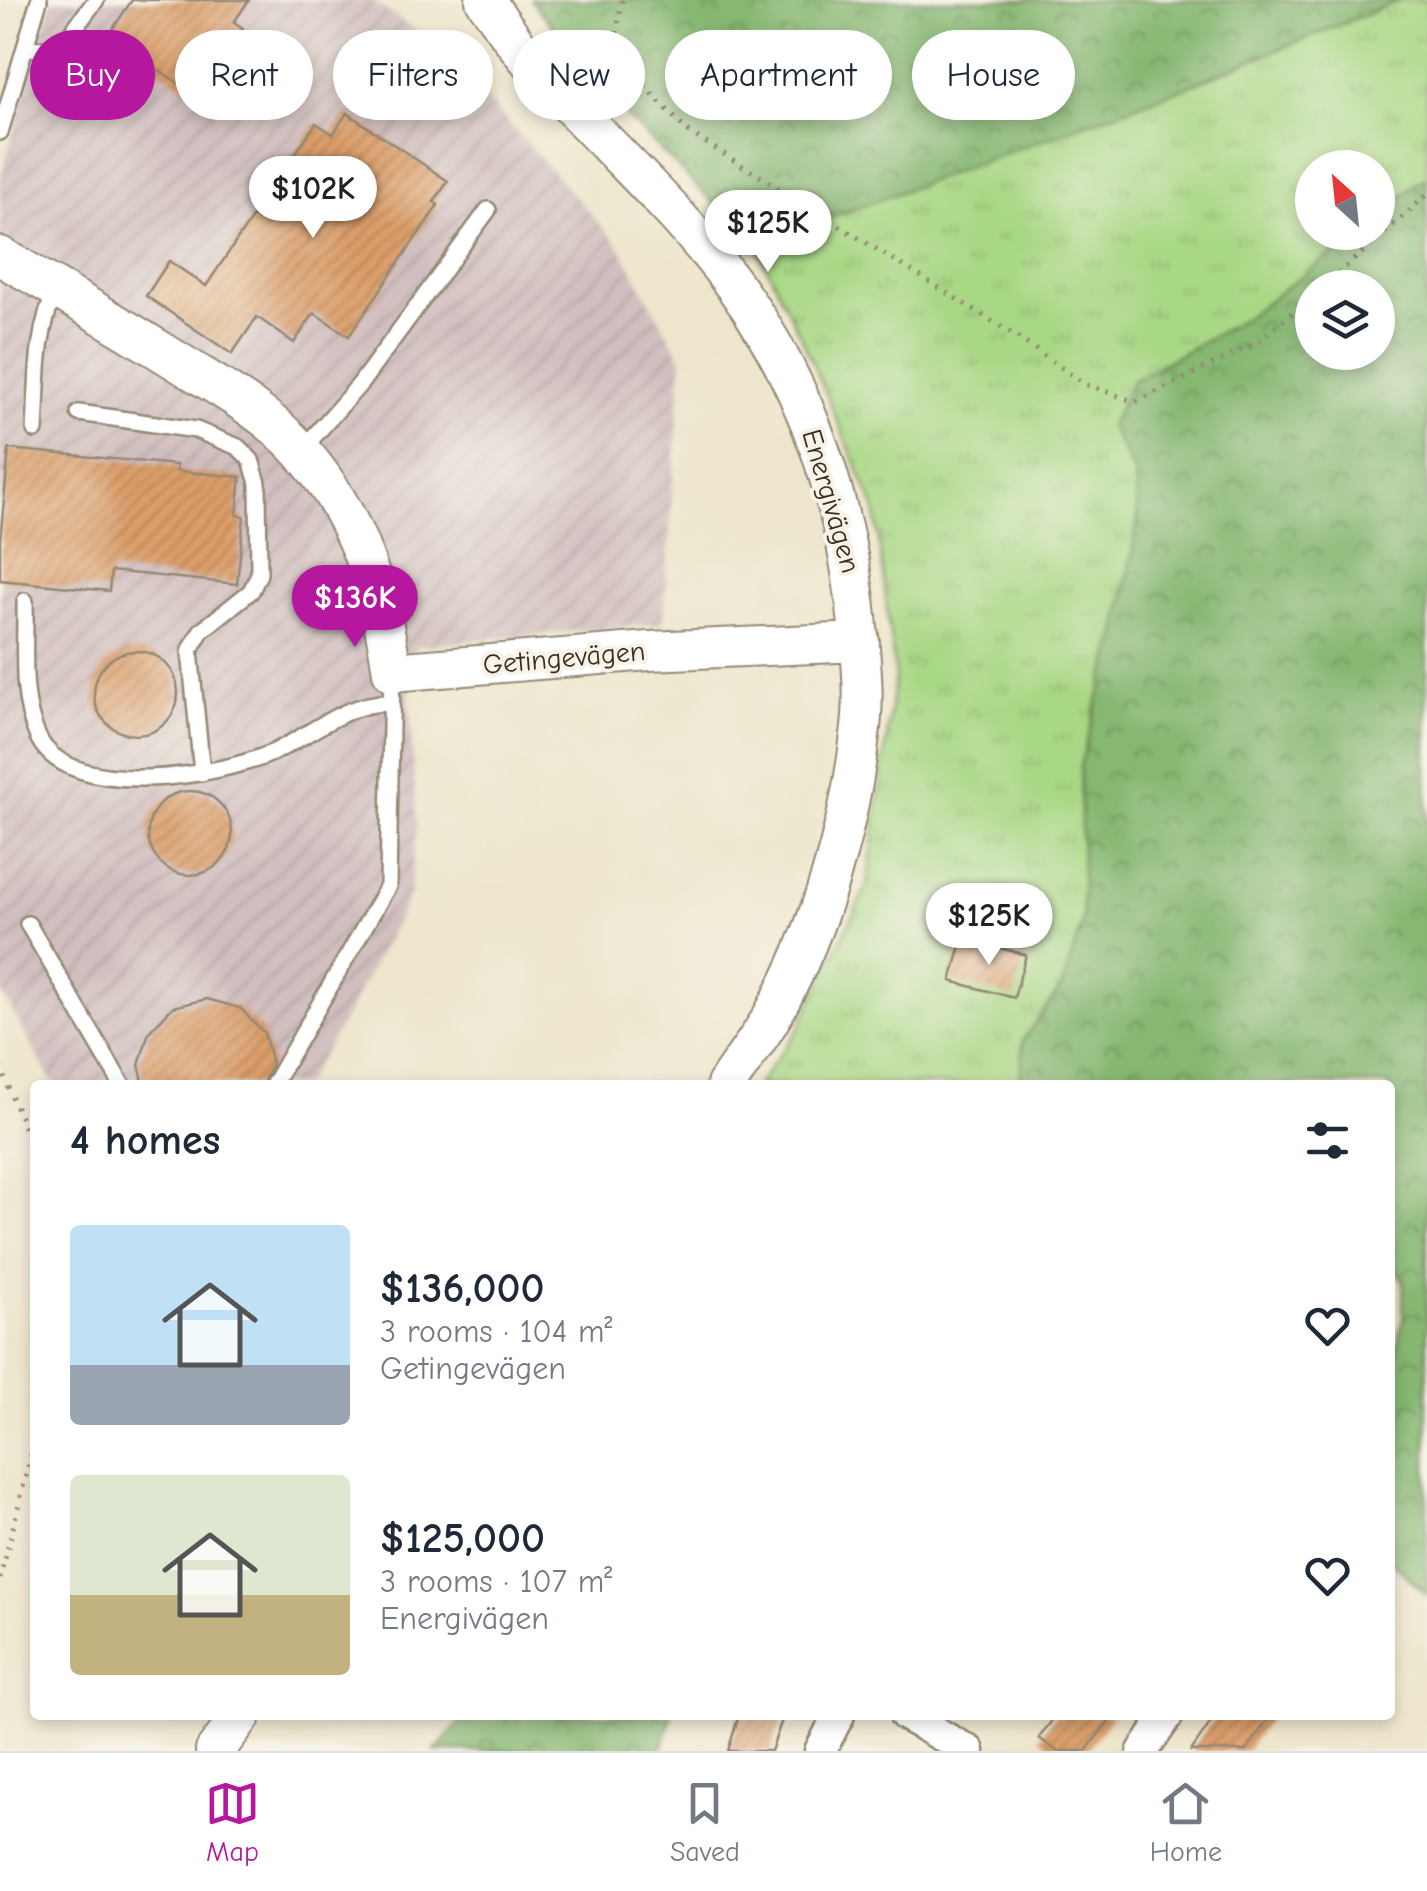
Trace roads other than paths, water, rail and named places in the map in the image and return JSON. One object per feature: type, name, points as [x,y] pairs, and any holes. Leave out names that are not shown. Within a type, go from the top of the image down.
[{"type":"street","name":"Energivägen","points":[[485,0],[533,66],[671,207],[736,286],[813,426],[835,494],[855,580],[863,686],[861,734],[844,828],[816,918],[776,1010],[729,1080]]},
{"type":"street","points":[[0,256],[199,374],[268,420],[301,451],[358,540],[377,588],[391,688]]},
{"type":"street","name":"Getingevägen","points":[[391,688],[649,651],[860,642]]},
{"type":"street","points":[[215,1751],[238,1720]]},
{"type":"street","points":[[820,1751],[837,1720]]},
{"type":"street","points":[[914,1720],[969,1751]]},
{"type":"street","points":[[1142,1751],[1164,1720]]},
{"type":"lane","points":[[0,132],[38,0]]},
{"type":"lane","points":[[26,48],[58,50],[96,0]]},
{"type":"lane","points":[[301,451],[360,384],[488,210]]},
{"type":"lane","points":[[35,430],[40,342],[57,289]]},
{"type":"lane","points":[[79,413],[196,430],[238,448],[251,460],[258,483],[258,574],[251,591],[201,631],[190,651],[202,773]]},
{"type":"lane","points":[[25,601],[27,698],[38,738],[56,761],[103,778],[234,768],[274,752],[372,702],[391,688]]},
{"type":"lane","points":[[277,1080],[388,886],[391,688]]},
{"type":"lane","points":[[28,924],[119,1080]]}]
